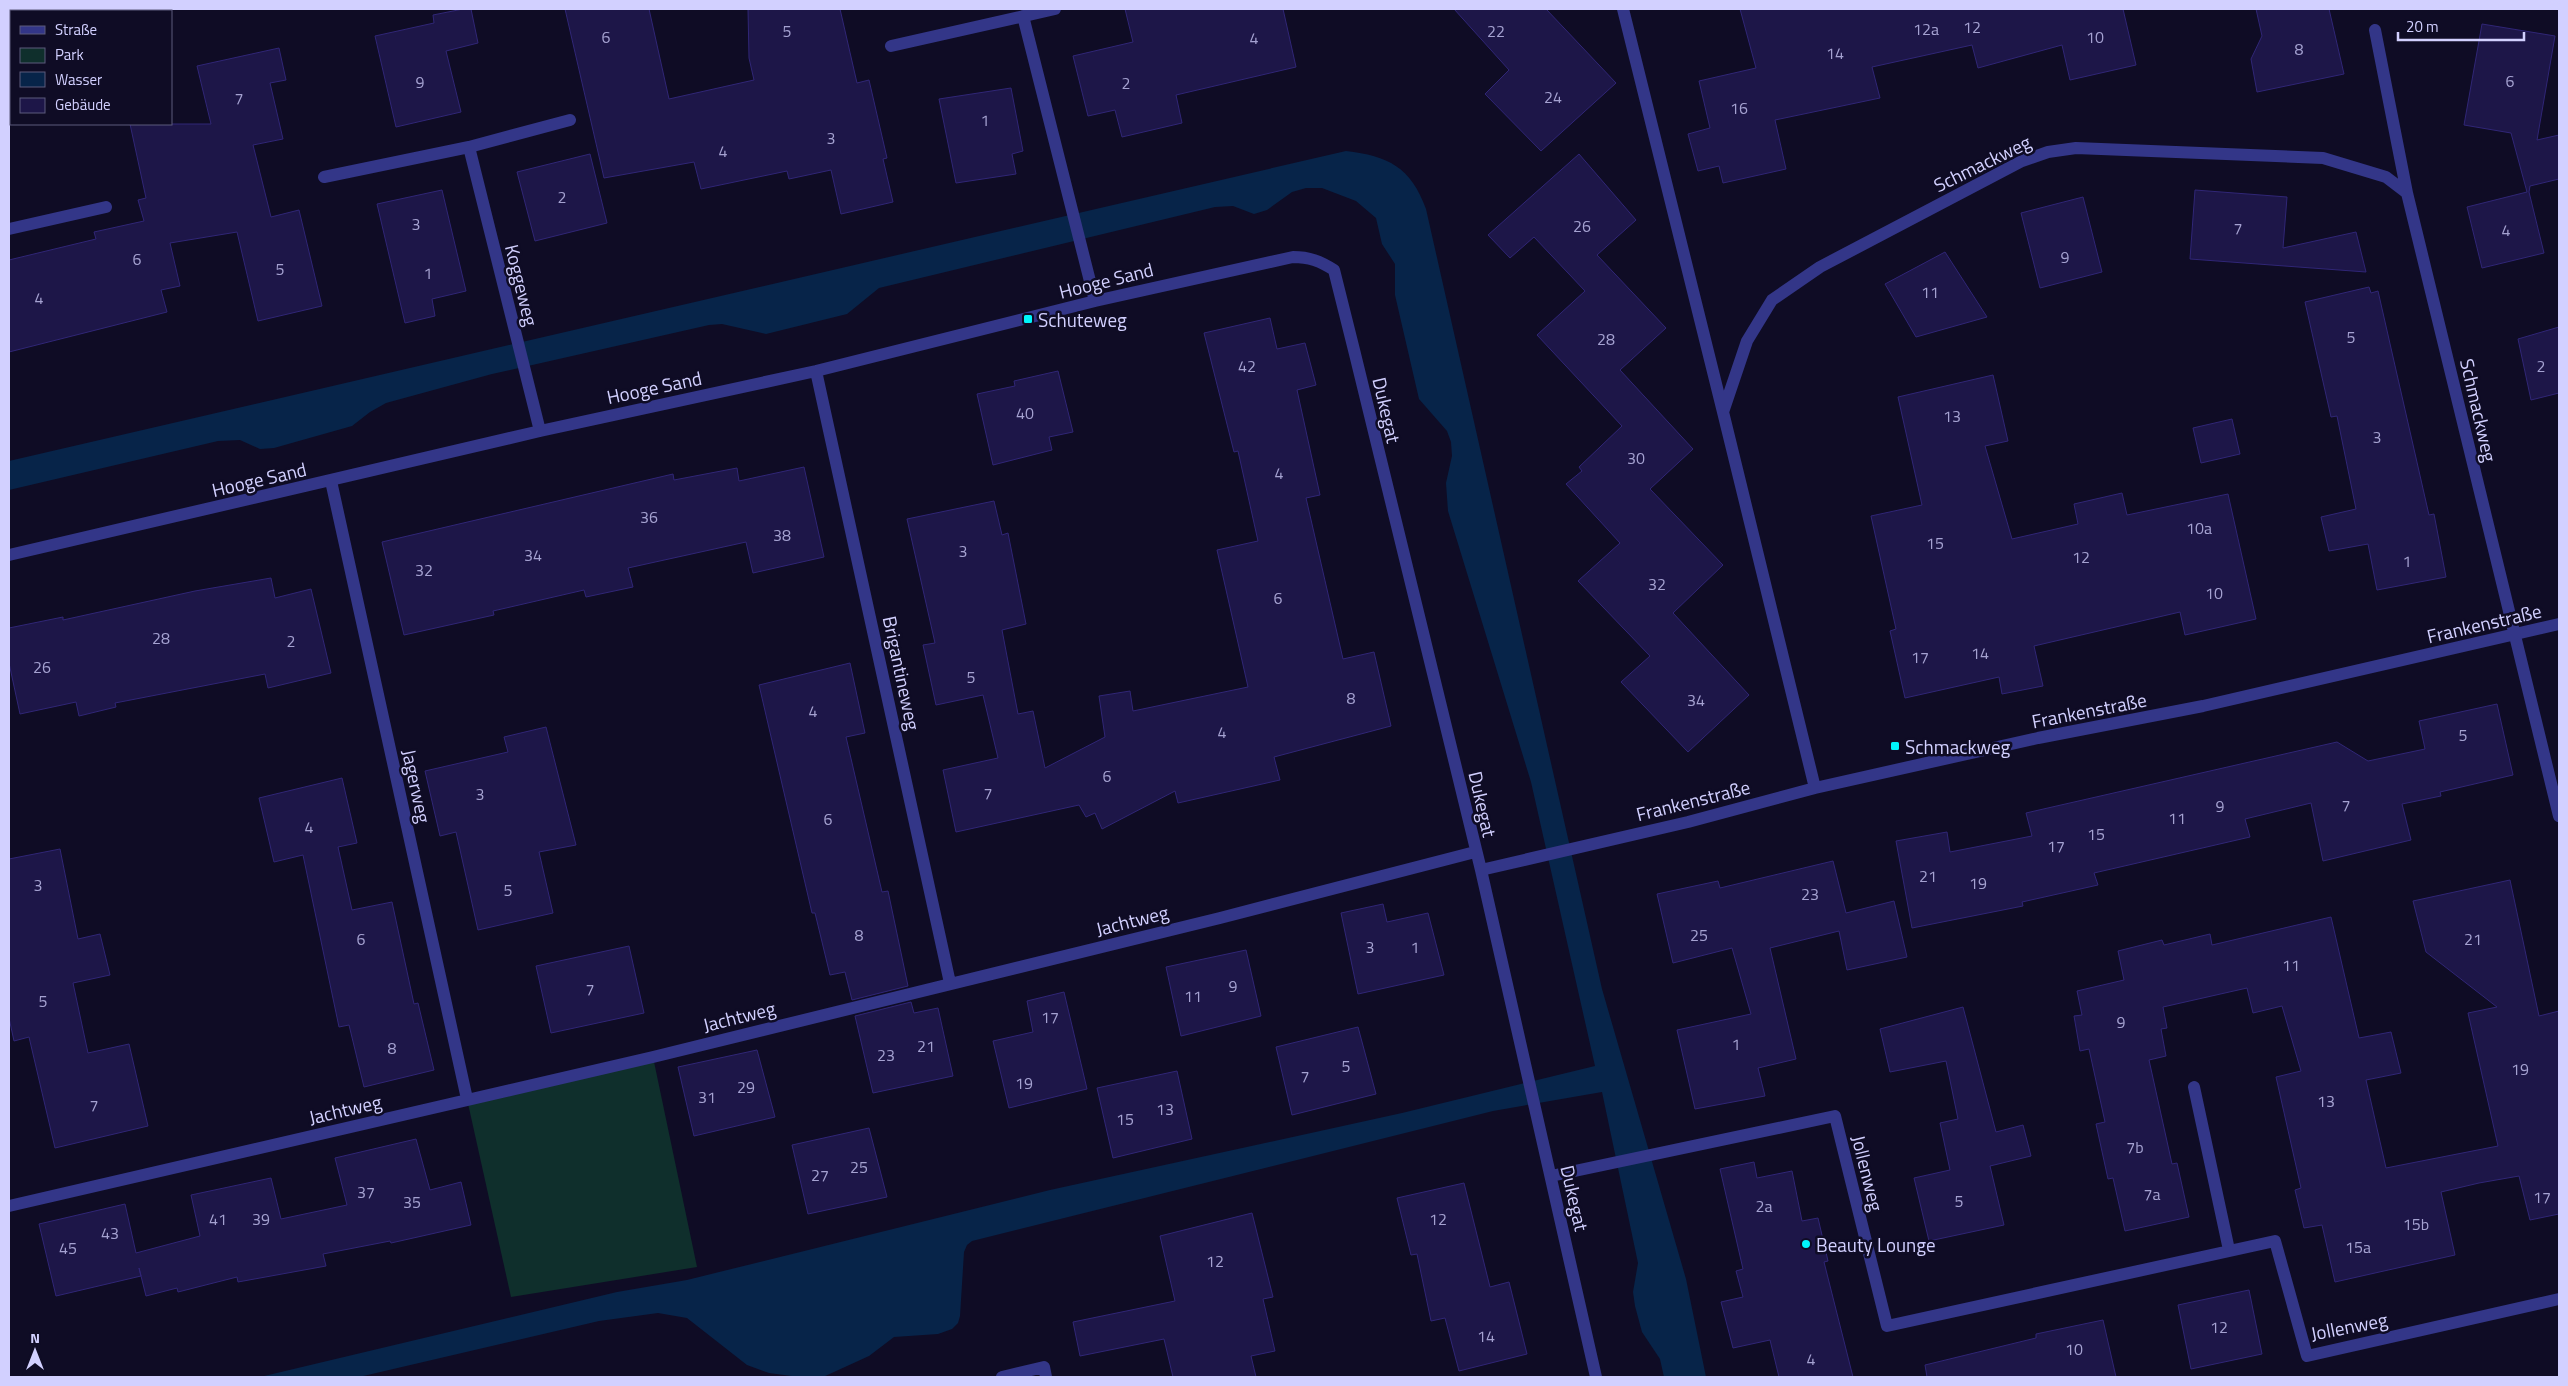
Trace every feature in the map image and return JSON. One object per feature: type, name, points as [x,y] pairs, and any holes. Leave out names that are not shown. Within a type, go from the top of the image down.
[{"type":"street","points":[[891,46],[1056,9]]},
{"type":"street","points":[[1623,9],[1815,788]]},
{"type":"street","points":[[1023,16],[1094,301]]},
{"type":"street","name":"Schmackweg","points":[[2375,30],[2407,193],[2490,540],[2516,634]]},
{"type":"street","points":[[324,177],[469,147],[570,120]]},
{"type":"street","name":"Koggeweg","points":[[469,147],[540,431]]},
{"type":"street","name":"Schmackweg","points":[[1723,412],[1746,341],[1772,300],[1820,267],[2022,161],[2048,152],[2076,148],[2323,158],[2386,177],[2407,193]]},
{"type":"street","points":[[9,229],[106,207]]},
{"type":"street","name":"Hooge Sand","points":[[9,555],[331,482],[540,431],[816,371],[1094,301],[1293,257],[1307,257]]},
{"type":"street","name":"Dukegat","points":[[1307,257],[1334,270],[1475,852],[1481,870],[1596,1377]]},
{"type":"street","name":"Brigantineweg","points":[[816,371],[950,983]]},
{"type":"street","name":"Jagerweg","points":[[331,482],[467,1099]]},
{"type":"street","name":"Frankenstraße","points":[[1481,870],[1688,822],[1815,788],[2038,738],[2204,706],[2559,624]]},
{"type":"street","points":[[2516,634],[2559,816]]},
{"type":"street","name":"Jachtweg","points":[[9,1206],[654,1057],[1220,918],[1475,852]]},
{"type":"street","points":[[2194,1087],[2229,1250]]},
{"type":"street","name":"Jollenweg","points":[[1551,1176],[1835,1116],[1887,1326],[2276,1241],[2307,1356],[2559,1299]]},
{"type":"street","points":[[1002,1377],[1044,1367],[1046,1377]]},
{"type":"green space","points":[[653,1057],[697,1267],[511,1297],[467,1099]]},
{"type":"water","points":[[1346,151],[1374,156],[1396,166],[1413,183],[1426,209],[1602,989],[1686,1279],[1706,1377],[1664,1377],[1660,1359],[1642,1332],[1633,1292],[1638,1263],[1602,1092],[1493,1111],[972,1241],[967,1245],[964,1252],[960,1316],[958,1323],[952,1329],[938,1334],[894,1337],[869,1356],[823,1377],[799,1377],[769,1373],[747,1365],[687,1318],[658,1313],[599,1321],[359,1377],[260,1377],[617,1292],[687,1280],[1050,1190],[1402,1113],[1595,1066],[1531,782],[1448,511],[1446,483],[1452,456],[1451,442],[1447,431],[1419,399],[1395,295],[1395,264],[1382,244],[1376,218],[1356,201],[1322,188],[1306,188],[1292,192],[1267,210],[1254,214],[1233,206],[1215,207],[879,288],[847,314],[766,334],[722,324],[709,325],[492,374],[386,403],[370,412],[352,426],[274,448],[260,449],[240,440],[218,441],[9,490],[9,461]]},
{"type":"building","points":[[471,9],[478,43],[446,51],[461,112],[396,127],[375,36],[434,23],[433,15]]},
{"type":"building","points":[[565,9],[649,9],[669,99],[754,80],[749,58],[748,9],[840,9],[857,83],[869,80],[887,158],[883,159],[893,202],[841,214],[831,170],[789,179],[787,171],[701,189],[694,162],[604,178]]},
{"type":"building","points":[[1125,9],[1283,9],[1296,67],[1176,95],[1182,123],[1122,137],[1115,110],[1088,116],[1073,56],[1133,42]]},
{"type":"building","points":[[1454,9],[1546,9],[1616,83],[1541,151],[1485,94],[1509,70]]},
{"type":"building","points":[[1740,9],[2123,9],[2136,65],[2070,80],[2062,45],[1978,68],[1972,45],[1872,67],[1880,98],[1775,120],[1786,169],[1723,183],[1719,166],[1698,171],[1688,134],[1710,128],[1699,81],[1756,68]]},
{"type":"building","points":[[2256,9],[2329,9],[2344,74],[2257,92],[2251,59],[2262,36]]},
{"type":"building","points":[[2482,24],[2555,36],[2537,140],[2559,135],[2559,179],[2530,186],[2529,192],[2544,253],[2482,268],[2467,207],[2527,192],[2511,133],[2464,125]]},
{"type":"building","points":[[279,48],[286,80],[270,83],[283,139],[253,145],[271,217],[299,210],[322,306],[258,321],[237,232],[170,243],[180,286],[161,290],[167,312],[9,352],[9,260],[96,239],[94,232],[144,221],[138,200],[146,198],[130,125],[211,124],[197,66]]},
{"type":"building","points":[[1011,88],[1023,151],[1012,154],[1016,174],[956,183],[939,99]]},
{"type":"building","points":[[590,154],[607,223],[535,241],[517,172]]},
{"type":"building","points":[[1579,154],[1636,220],[1597,255],[1666,328],[1620,370],[1693,449],[1650,489],[1723,565],[1673,613],[1749,695],[1688,752],[1621,682],[1650,656],[1578,581],[1620,543],[1566,484],[1582,471],[1579,467],[1622,426],[1537,335],[1585,291],[1534,237],[1510,258],[1488,235]]},
{"type":"building","points":[[442,190],[466,291],[432,299],[435,316],[405,323],[377,204]]},
{"type":"building","points":[[2195,190],[2287,197],[2283,248],[2356,232],[2366,272],[2190,259]]},
{"type":"building","points":[[2083,197],[2102,272],[2040,288],[2021,213]]},
{"type":"building","points":[[1945,252],[1987,317],[1916,337],[1885,284]]},
{"type":"building","points":[[2369,287],[2371,293],[2378,291],[2429,515],[2434,514],[2446,577],[2377,590],[2368,544],[2329,551],[2321,517],[2356,509],[2337,416],[2331,417],[2305,302]]},
{"type":"building","points":[[1270,318],[1277,349],[1305,343],[1316,385],[1297,390],[1320,495],[1306,498],[1343,659],[1374,652],[1391,726],[1274,757],[1280,780],[1178,803],[1175,791],[1102,829],[1095,813],[1086,817],[1079,805],[956,832],[943,770],[998,758],[983,695],[936,705],[923,645],[935,643],[907,519],[994,501],[1002,535],[1008,533],[1026,624],[1002,630],[1018,714],[1033,711],[1045,768],[1105,737],[1099,696],[1130,691],[1133,711],[1248,687],[1217,550],[1258,541],[1238,451],[1234,452],[1204,333]]},
{"type":"building","points":[[2559,327],[2559,393],[2531,400],[2518,339]]},
{"type":"building","points":[[1058,371],[1073,432],[1049,437],[1052,450],[993,465],[977,394],[1015,386],[1014,381]]},
{"type":"building","points":[[1993,375],[2008,441],[1985,446],[2012,539],[2078,524],[2074,504],[2122,493],[2127,515],[2228,494],[2256,619],[2185,635],[2180,612],[2034,646],[2043,686],[2002,694],[1999,677],[1905,698],[1890,631],[1896,629],[1871,516],[1922,505],[1898,397]]},
{"type":"building","points":[[2232,419],[2240,454],[2201,463],[2193,428]]},
{"type":"building","points":[[804,467],[824,557],[753,573],[746,542],[628,568],[633,587],[586,597],[584,590],[493,611],[494,615],[404,635],[382,542],[673,474],[674,480],[737,468],[739,481]]},
{"type":"building","points":[[271,578],[275,598],[311,589],[331,673],[268,688],[265,674],[115,703],[116,707],[79,716],[76,702],[20,714],[9,663],[9,628],[63,617],[63,620],[195,591]]},
{"type":"building","points":[[850,663],[865,733],[846,737],[882,892],[888,891],[908,986],[852,1000],[845,972],[830,975],[815,913],[812,913],[759,685]]},
{"type":"building","points":[[2497,704],[2513,775],[2440,792],[2441,796],[2402,804],[2411,840],[2323,861],[2311,803],[2245,819],[2250,837],[2094,873],[2098,885],[2022,902],[2023,906],[1912,928],[1896,841],[1947,832],[1950,852],[2032,836],[2026,813],[2337,742],[2368,761],[2425,749],[2419,721]]},
{"type":"building","points":[[546,727],[576,845],[539,852],[553,913],[478,930],[456,832],[440,836],[425,771],[508,752],[504,737]]},
{"type":"building","points":[[342,778],[357,843],[338,847],[352,910],[392,902],[414,1004],[418,1003],[434,1070],[364,1087],[349,1025],[339,1027],[303,855],[274,862],[259,798]]},
{"type":"building","points":[[60,849],[78,939],[100,934],[110,975],[73,983],[88,1053],[129,1044],[148,1126],[55,1148],[29,1037],[14,1041],[9,1018],[9,859]]},
{"type":"building","points":[[1833,861],[1846,913],[1894,901],[1907,957],[1847,970],[1839,931],[1770,948],[1796,1059],[1758,1068],[1765,1096],[1695,1109],[1677,1030],[1751,1014],[1732,948],[1673,963],[1657,894],[1718,881],[1720,888]]},
{"type":"building","points":[[2510,880],[2539,1016],[2559,1011],[2559,1214],[2530,1220],[2519,1176],[2441,1192],[2455,1255],[2335,1282],[2322,1225],[2304,1228],[2295,1190],[2301,1188],[2276,1077],[2301,1071],[2282,1006],[2253,1013],[2247,988],[2163,1007],[2167,1028],[2161,1029],[2166,1056],[2149,1060],[2172,1164],[2177,1163],[2189,1217],[2125,1231],[2113,1178],[2108,1179],[2096,1124],[2105,1122],[2089,1049],[2080,1051],[2074,1016],[2082,1015],[2077,991],[2124,980],[2118,951],[2162,940],[2164,945],[2210,934],[2212,945],[2331,917],[2359,1038],[2391,1032],[2401,1073],[2366,1080],[2386,1168],[2498,1146],[2468,1013],[2497,1007],[2426,952],[2413,901]]},
{"type":"building","points":[[1383,904],[1387,922],[1428,913],[1444,975],[1358,994],[1341,913]]},
{"type":"building","points":[[629,946],[644,1013],[551,1033],[536,966]]},
{"type":"building","points":[[1246,950],[1261,1016],[1181,1036],[1166,967]]},
{"type":"building","points":[[1064,992],[1087,1089],[1009,1108],[993,1041],[1033,1032],[1027,1001]]},
{"type":"building","points":[[911,1002],[914,1013],[938,1008],[953,1076],[873,1093],[855,1016]]},
{"type":"building","points":[[1963,1007],[1996,1132],[2023,1125],[2031,1156],[1990,1166],[2004,1225],[1929,1241],[1914,1178],[1950,1170],[1940,1123],[1958,1119],[1946,1061],[1890,1072],[1880,1029]]},
{"type":"building","points":[[1358,1027],[1376,1094],[1292,1115],[1276,1047]]},
{"type":"building","points":[[757,1050],[775,1117],[694,1136],[678,1067]]},
{"type":"building","points":[[1177,1071],[1192,1139],[1113,1158],[1097,1088]]},
{"type":"building","points":[[869,1128],[887,1197],[808,1214],[792,1145]]},
{"type":"building","points":[[416,1139],[430,1190],[461,1182],[471,1225],[391,1243],[390,1241],[323,1254],[326,1266],[238,1282],[237,1277],[178,1292],[177,1288],[146,1296],[141,1276],[56,1296],[39,1224],[125,1204],[136,1253],[200,1236],[191,1195],[271,1178],[281,1219],[347,1205],[335,1158]]},
{"type":"building","points":[[1754,1162],[1757,1178],[1792,1171],[1802,1221],[1818,1218],[1828,1261],[1824,1262],[1853,1377],[1779,1377],[1770,1340],[1733,1348],[1721,1302],[1743,1297],[1736,1271],[1743,1269],[1720,1169]]},
{"type":"building","points":[[1464,1183],[1490,1287],[1509,1282],[1527,1354],[1459,1371],[1445,1318],[1431,1321],[1417,1254],[1411,1255],[1397,1198]]},
{"type":"building","points":[[1252,1213],[1273,1297],[1263,1299],[1275,1351],[1251,1356],[1256,1377],[1173,1377],[1164,1339],[1080,1356],[1073,1322],[1175,1301],[1160,1236]]},
{"type":"building","points":[[2249,1290],[2262,1354],[2191,1369],[2178,1305]]},
{"type":"building","points":[[2103,1320],[2116,1377],[1927,1377],[1925,1365],[2036,1338],[2036,1334]]},
{"type":"place","name":"Schuteweg","points":[[1028,319]]},
{"type":"place","name":"Schmackweg","points":[[1895,746]]},
{"type":"place","name":"Beauty Lounge","points":[[1806,1244]]}]
